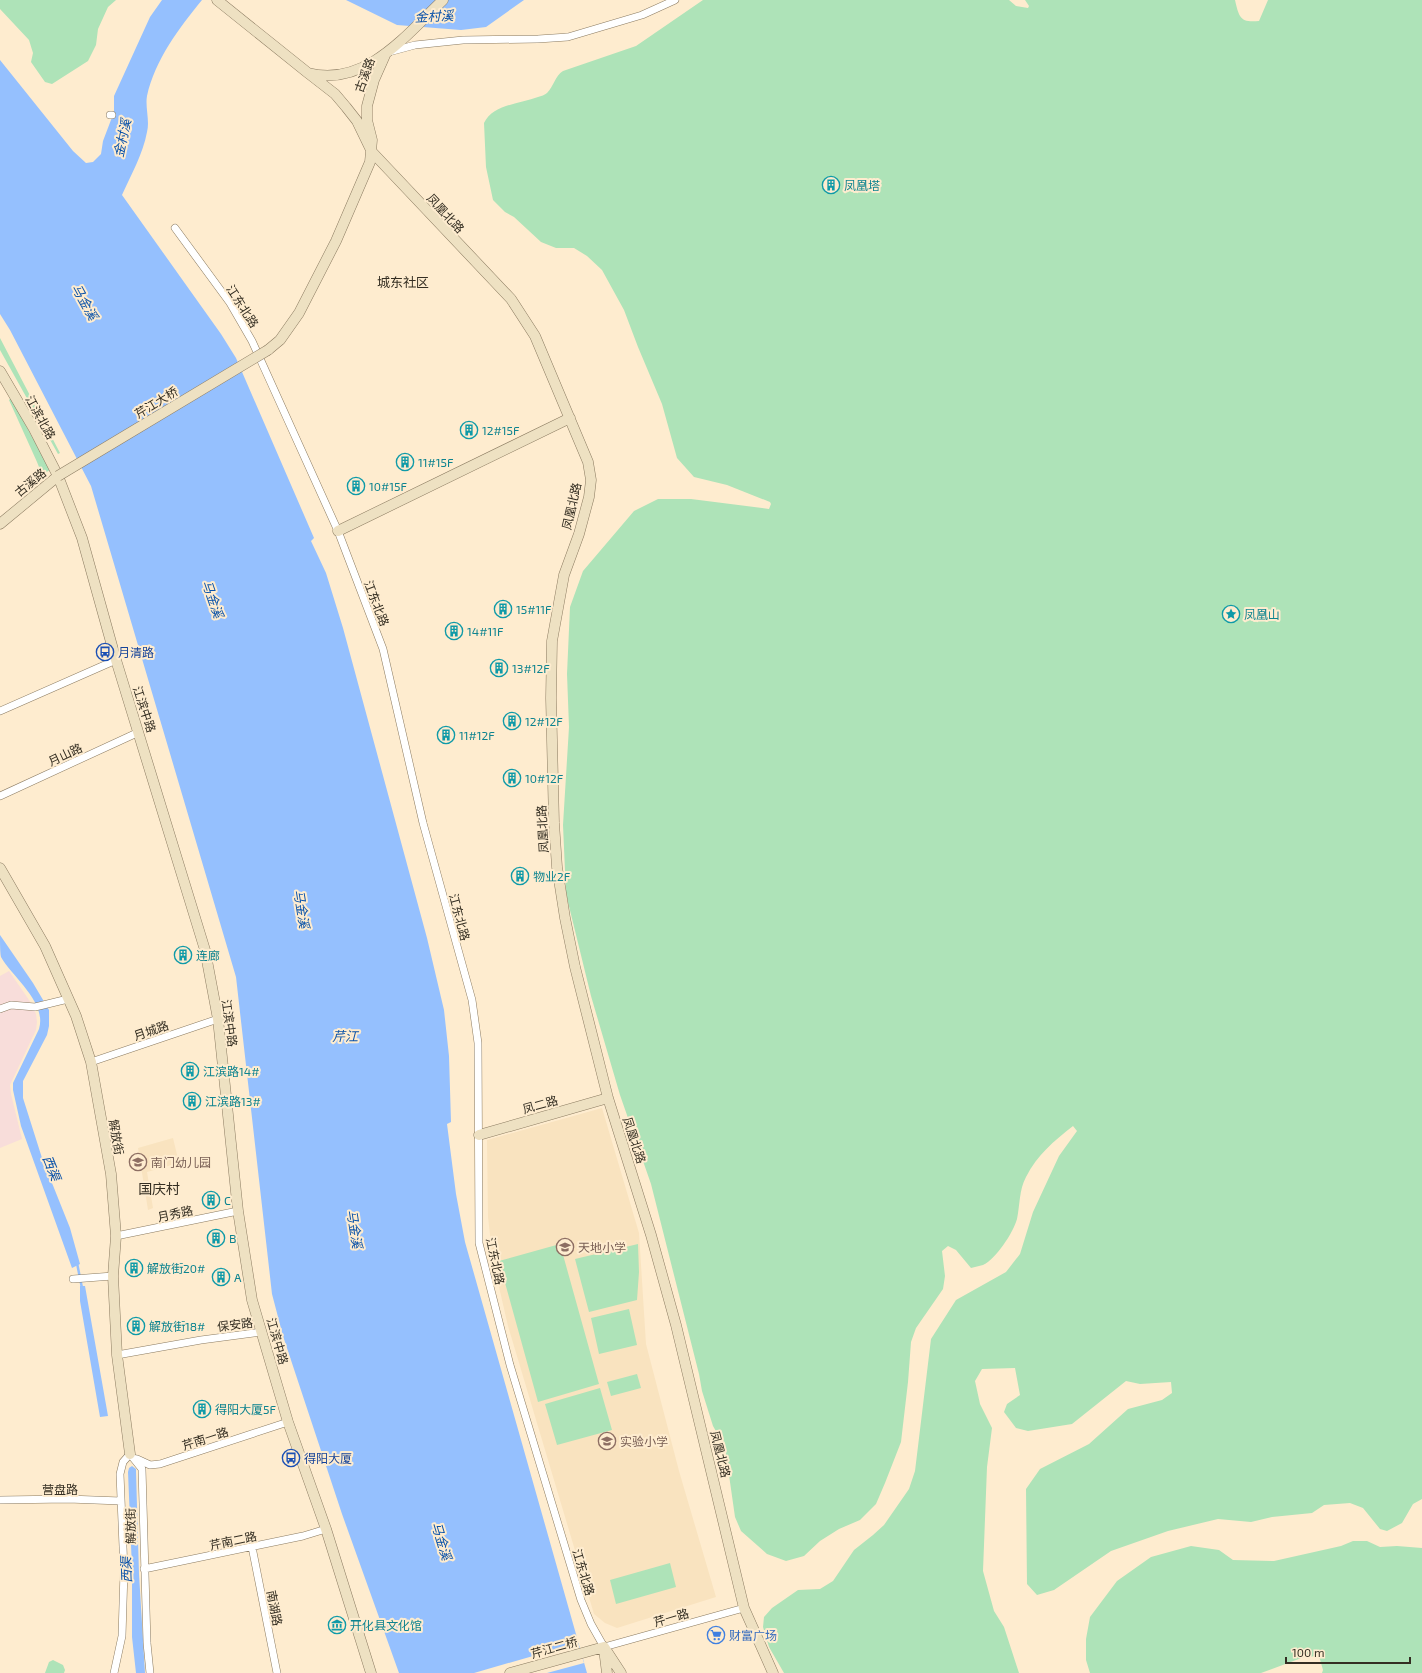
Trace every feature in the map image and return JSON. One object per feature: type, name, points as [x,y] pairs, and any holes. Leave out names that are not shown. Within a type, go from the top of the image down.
[{"type":"street","name":"凤凰北路","points":[[217,0],[335,94],[357,121],[372,152],[511,299],[535,336],[588,462],[591,480],[589,497],[579,534],[564,575],[558,600],[552,641],[551,698],[556,867],[575,967],[608,1098],[651,1235],[674,1318],[744,1608],[773,1673]]},
{"type":"street","points":[[308,72],[320,76],[332,76],[347,74],[366,66],[386,53],[442,0]]},
{"type":"street","name":"古溪路","points":[[268,350],[286,332],[302,307],[336,241],[370,162],[372,140],[366,120],[368,106],[374,80],[386,53],[415,45],[463,40],[568,37],[642,15],[675,0]]},
{"type":"street","name":"江东北路","points":[[175,228],[230,303],[246,328],[338,531],[383,649],[423,823],[472,1000],[478,1043],[479,1242],[510,1365],[581,1600],[591,1624],[604,1647]]},
{"type":"street","name":"芹江大桥","points":[[58,476],[268,350]]},
{"type":"street","name":"江滨北路","points":[[0,371],[34,429],[58,476]]},
{"type":"street","points":[[338,531],[570,418]]},
{"type":"street","name":"古溪路","points":[[0,524],[58,476]]},
{"type":"street","name":"江滨中路","points":[[58,476],[82,538],[116,660],[205,950],[218,1019],[238,1211],[252,1300],[288,1422],[326,1529],[371,1673]]},
{"type":"street","points":[[0,711],[116,660]]},
{"type":"street","name":"月山路","points":[[0,796],[139,732]]},
{"type":"street","name":"解放街","points":[[0,868],[45,946],[76,1016],[91,1062],[111,1174],[116,1236],[113,1276],[117,1355],[130,1454],[142,1469],[144,1570],[147,1643],[150,1673]]},
{"type":"street","points":[[0,1009],[11,1005],[35,1007],[68,999]]},
{"type":"street","name":"月城路","points":[[91,1062],[218,1019]]},
{"type":"street","name":"凤二路","points":[[479,1135],[608,1098]]},
{"type":"street","name":"月秀路","points":[[116,1236],[238,1211]]},
{"type":"street","points":[[73,1279],[113,1276]]},
{"type":"street","name":"保安路","points":[[117,1355],[201,1340],[261,1332]]},
{"type":"street","name":"芹南一路","points":[[130,1454],[142,1462],[150,1465],[160,1464],[288,1422]]},
{"type":"street","name":"解放街","points":[[114,1673],[122,1636],[124,1570],[121,1468],[123,1462],[130,1454]]},
{"type":"street","name":"营盘路","points":[[0,1500],[68,1499],[121,1501]]},
{"type":"street","name":"芹南二路","points":[[144,1570],[303,1536],[326,1529]]},
{"type":"street","name":"南湖路","points":[[252,1547],[277,1673]]},
{"type":"street","name":"芹一路","points":[[604,1647],[744,1608]]},
{"type":"street","points":[[604,1647],[607,1673]]},
{"type":"street","points":[[604,1647],[621,1673]]},
{"type":"street","name":"芹江二桥","points":[[510,1673],[604,1647]]},
{"type":"shaded area","points":[[9,971],[29,1000],[36,1014],[37,1022],[36,1030],[10,1085],[22,1139],[0,1148],[0,976]]},
{"type":"shaded area","name":"实验小学","points":[[602,1108],[639,1233],[646,1344],[679,1471],[716,1597],[617,1628],[605,1623],[594,1614],[508,1326],[493,1261],[488,1217],[487,1140]]},
{"type":"shaded area","points":[[173,1138],[179,1163],[147,1172],[153,1208],[148,1210],[138,1148]]},
{"type":"green space","points":[[0,0],[116,0],[108,7],[98,29],[96,45],[88,61],[52,84],[45,82],[31,62],[33,53],[29,40],[0,9]]},
{"type":"green space","points":[[703,0],[1009,0],[1016,6],[1028,8],[1029,6],[1025,0],[1235,0],[1241,18],[1248,21],[1259,21],[1268,0],[1422,0],[1422,1499],[1413,1504],[1402,1523],[1387,1531],[1380,1529],[1363,1508],[1350,1503],[1324,1505],[1312,1513],[1272,1517],[1251,1522],[1218,1519],[1168,1531],[1111,1551],[1054,1590],[1037,1595],[1027,1584],[1026,1489],[1040,1469],[1089,1444],[1128,1409],[1162,1400],[1172,1393],[1171,1382],[1140,1384],[1126,1381],[1072,1424],[1028,1431],[1016,1428],[1004,1412],[1007,1404],[1020,1395],[1015,1368],[982,1369],[975,1381],[980,1404],[992,1428],[987,1467],[983,1571],[994,1611],[1004,1627],[1019,1673],[784,1673],[769,1647],[763,1627],[764,1617],[772,1608],[798,1590],[820,1589],[833,1581],[854,1550],[884,1525],[909,1489],[915,1471],[931,1339],[956,1300],[1006,1272],[1020,1254],[1033,1212],[1059,1156],[1077,1131],[1073,1126],[1046,1149],[1031,1169],[1022,1187],[1015,1225],[998,1252],[988,1262],[971,1268],[956,1250],[948,1246],[942,1251],[945,1276],[943,1289],[916,1328],[911,1342],[901,1442],[876,1504],[860,1520],[839,1529],[820,1541],[804,1556],[786,1561],[767,1554],[741,1531],[735,1517],[725,1447],[713,1426],[702,1391],[651,1184],[620,1095],[591,996],[566,894],[563,825],[569,727],[567,674],[570,607],[583,571],[634,511],[658,499],[691,499],[769,509],[771,504],[770,502],[727,485],[694,477],[677,458],[662,404],[624,310],[602,270],[587,256],[574,248],[556,248],[541,242],[493,200],[486,167],[484,123],[488,117],[500,108],[546,94],[560,73],[563,71],[636,46]]},
{"type":"green space","points":[[0,338],[60,453],[58,454],[0,350]]},
{"type":"green space","points":[[11,398],[50,470],[45,473],[41,472],[9,400]]},
{"type":"green space","points":[[560,1244],[599,1384],[538,1402],[499,1261]]},
{"type":"green space","points":[[638,1244],[639,1272],[637,1300],[589,1312],[575,1259]]},
{"type":"green space","points":[[629,1309],[637,1345],[599,1354],[591,1318]]},
{"type":"green space","points":[[637,1374],[641,1388],[611,1396],[607,1382]]},
{"type":"green space","points":[[600,1388],[612,1430],[557,1445],[545,1404]]},
{"type":"green space","points":[[1353,1541],[1367,1541],[1380,1547],[1397,1546],[1422,1548],[1422,1673],[1322,1673],[1323,1670],[1319,1656],[1304,1657],[1261,1673],[1090,1673],[1086,1660],[1086,1639],[1090,1617],[1117,1581],[1151,1557],[1191,1546],[1219,1550],[1233,1560],[1274,1561],[1341,1546]]},
{"type":"green space","points":[[670,1563],[676,1587],[616,1604],[610,1580]]},
{"type":"green space","points":[[53,1660],[63,1665],[65,1670],[64,1673],[45,1673],[49,1662]]},
{"type":"water","name":"芹江","points":[[162,0],[202,0],[169,45],[156,70],[147,96],[148,128],[143,148],[122,195],[221,334],[236,358],[314,538],[311,541],[326,573],[343,628],[427,938],[444,1010],[449,1056],[451,1122],[447,1124],[456,1194],[465,1242],[587,1673],[399,1673],[342,1514],[283,1336],[272,1294],[236,977],[91,486],[10,330],[0,314],[0,60],[73,151],[86,163],[93,162],[101,154],[103,141],[114,112],[114,96],[150,17]]},
{"type":"water","name":"金村溪","points":[[346,0],[524,0],[486,27],[461,30],[397,25]]},
{"type":"water","points":[[0,935],[33,983],[49,1010],[49,1026],[47,1035],[23,1081],[23,1098],[42,1158],[70,1228],[80,1264],[72,1268],[21,1126],[13,1090],[13,1083],[39,1029],[40,1019],[38,1009],[28,991],[1,957]]},
{"type":"water","points":[[80,1286],[85,1286],[108,1416],[100,1417],[80,1301]]},
{"type":"water","points":[[132,1466],[136,1469],[139,1574],[145,1673],[136,1673],[132,1637],[132,1569],[128,1472],[129,1468]]},
{"type":"pier","points":[[578,1643],[584,1663],[547,1673],[474,1673]]},
{"type":"waterway","name":"西渠","points":[[77,1263],[82,1288]]},
{"type":"place","name":"凤凰塔","points":[[831,185]]},
{"type":"place","name":"12#15F","points":[[469,430]]},
{"type":"place","name":"11#15F","points":[[405,462]]},
{"type":"place","name":"10#15F","points":[[356,486]]},
{"type":"place","name":"15#11F","points":[[503,609]]},
{"type":"place","name":"凤凰山","points":[[1231,614]]},
{"type":"place","name":"14#11F","points":[[454,631]]},
{"type":"place","name":"月清路","points":[[105,652]]},
{"type":"place","name":"13#12F","points":[[499,668]]},
{"type":"place","name":"12#12F","points":[[512,721]]},
{"type":"place","name":"11#12F","points":[[446,735]]},
{"type":"place","name":"10#12F","points":[[512,778]]},
{"type":"place","name":"物业2F","points":[[520,876]]},
{"type":"place","name":"连廊","points":[[183,955]]},
{"type":"place","name":"江滨路14#","points":[[190,1071]]},
{"type":"place","name":"江滨路13#","points":[[192,1101]]},
{"type":"place","name":"南门幼儿园","points":[[138,1162]]},
{"type":"place","name":"C","points":[[211,1200]]},
{"type":"place","name":"B","points":[[216,1238]]},
{"type":"place","name":"天地小学","points":[[565,1247]]},
{"type":"place","name":"解放街20#","points":[[134,1268]]},
{"type":"place","name":"A","points":[[221,1277]]},
{"type":"place","name":"解放街18#","points":[[136,1326]]},
{"type":"place","name":"得阳大厦5F","points":[[202,1409]]},
{"type":"place","name":"实验小学","points":[[607,1441]]},
{"type":"place","name":"得阳大厦","points":[[291,1458]]},
{"type":"place","name":"开化县文化馆","points":[[337,1625]]},
{"type":"place","name":"财富广场","points":[[716,1635]]},
{"type":"district","name":"城东社区","points":[[403,282]]},
{"type":"district","name":"国庆村","points":[[159,1188]]},
{"type":"water label","name":"马金溪","points":[[85,302]]},
{"type":"water label","name":"马金溪","points":[[213,599]]},
{"type":"water label","name":"马金溪","points":[[302,909]]},
{"type":"water label","name":"马金溪","points":[[355,1229]]},
{"type":"water label","name":"马金溪","points":[[442,1541]]}]
